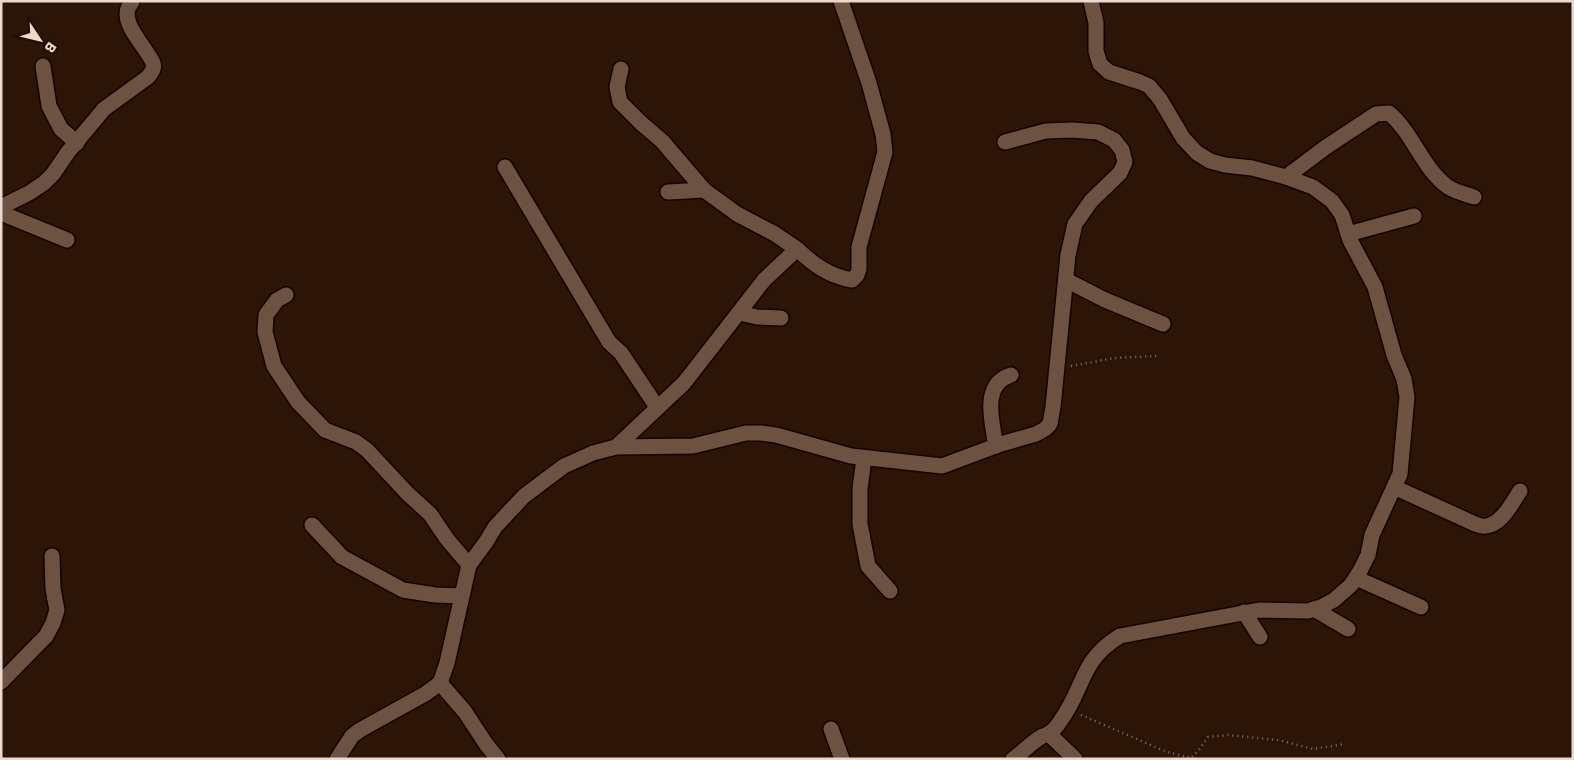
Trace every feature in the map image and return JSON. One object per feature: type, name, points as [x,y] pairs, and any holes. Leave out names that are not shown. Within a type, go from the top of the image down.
[{"type":"street","points":[[621,69],[617,87],[620,102],[662,141],[704,190],[737,214],[775,234],[822,270],[852,280],[859,269],[859,247],[884,152],[883,134],[869,83],[841,1]]},
{"type":"street","points":[[1013,759],[1041,737],[1049,734],[1068,709],[1086,670],[1097,654],[1106,644],[1120,636],[1259,610],[1308,611],[1334,600],[1351,585],[1368,555],[1372,535],[1400,474],[1402,463],[1407,397],[1404,379],[1394,355],[1375,286],[1348,234],[1342,215],[1332,201],[1313,187],[1286,177],[1252,168],[1210,161],[1196,153],[1183,138],[1160,99],[1149,86],[1109,72],[1100,64],[1096,50],[1096,23],[1091,1]]},
{"type":"street","points":[[1,207],[44,183],[104,109],[148,78],[153,71],[153,63],[134,35],[128,21],[129,5],[132,2]]},
{"type":"street","points":[[44,66],[49,106],[61,129],[77,142]]},
{"type":"street","points":[[1286,177],[1326,147],[1376,114],[1389,113],[1399,121],[1430,169],[1446,186],[1474,197]]},
{"type":"street","points":[[337,759],[352,736],[360,730],[425,694],[440,683],[447,662],[469,565],[495,527],[524,496],[564,466],[593,453],[616,447],[693,446],[746,434],[761,433],[776,435],[852,456],[942,466],[996,446],[1036,434],[1045,429],[1050,424],[1068,255],[1075,224],[1091,200],[1120,173],[1125,162],[1122,150],[1114,140],[1098,132],[1046,131],[1005,142]]},
{"type":"street","points":[[505,167],[609,342],[621,353],[657,407]]},
{"type":"street","points":[[668,192],[704,190]]},
{"type":"street","points":[[1,213],[67,240]]},
{"type":"street","points":[[1348,234],[1414,216]]},
{"type":"street","points":[[616,447],[684,383],[764,280],[797,250]]},
{"type":"street","points":[[1066,280],[1105,300],[1163,324]]},
{"type":"street","points":[[286,296],[277,300],[266,315],[265,332],[274,366],[298,402],[325,430],[356,442],[367,450],[407,493],[430,514],[447,539],[469,565]]},
{"type":"street","points":[[740,313],[757,317],[781,318]]},
{"type":"street","points":[[996,446],[990,400],[993,389],[998,382],[1011,374]]},
{"type":"street","points":[[864,458],[860,489],[860,524],[868,566],[890,591]]},
{"type":"street","points":[[1394,487],[1485,527],[1495,523],[1502,516],[1520,491]]},
{"type":"street","points":[[312,525],[342,557],[403,590],[434,595],[462,596]]},
{"type":"street","points":[[1,682],[46,636],[54,623],[56,610],[53,590],[52,556]]},
{"type":"street","points":[[1356,578],[1421,607]]},
{"type":"street","points":[[1314,609],[1348,629]]},
{"type":"street","points":[[1244,612],[1260,637]]},
{"type":"street","points":[[440,683],[465,712],[498,759]]},
{"type":"street","points":[[831,729],[842,759]]},
{"type":"street","points":[[1049,734],[1075,759]]},
{"type":"path","points":[[1057,368],[1114,358],[1156,356]]},
{"type":"path","points":[[1068,709],[1167,752],[1190,758],[1199,750],[1208,737],[1228,734],[1278,740],[1313,749],[1345,744]]}]
